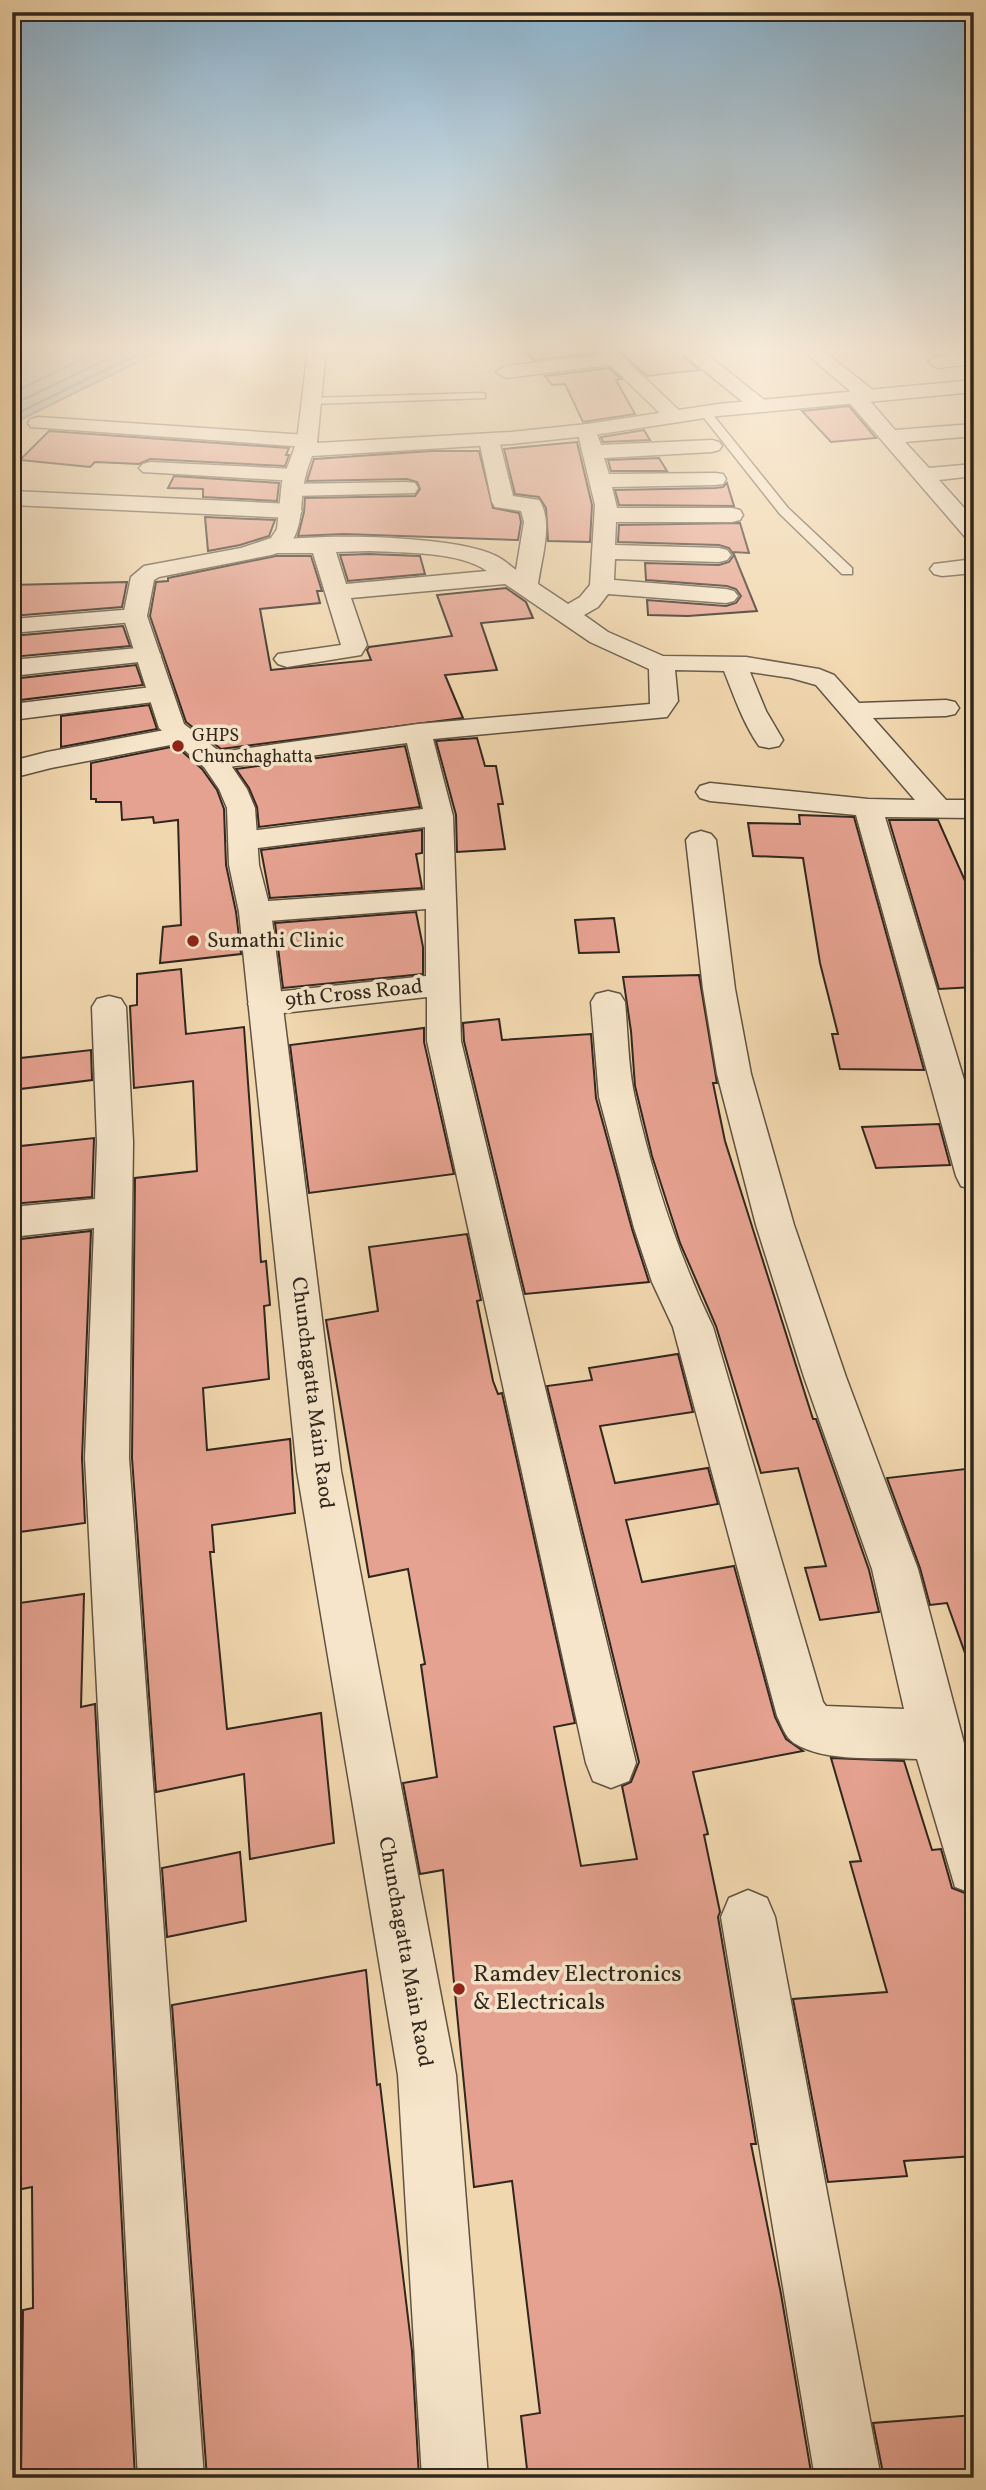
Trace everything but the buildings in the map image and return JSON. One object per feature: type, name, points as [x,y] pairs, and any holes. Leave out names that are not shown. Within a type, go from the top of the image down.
[{"type":"street","points":[[196,470],[199,465]]},
{"type":"street","points":[[271,465],[297,479],[335,526],[369,544],[463,552],[485,559],[599,637],[662,665],[677,662],[734,664],[816,676],[825,680],[937,808]]},
{"type":"street","points":[[271,548],[279,543],[288,529],[300,465]]},
{"type":"street","points":[[12,498],[297,479],[365,465]]},
{"type":"street","points":[[495,465],[503,502],[531,505],[534,522],[519,581]]},
{"type":"street","points":[[567,615],[589,602],[602,586],[606,505],[596,465]]},
{"type":"street","points":[[913,465],[969,523]]},
{"type":"street","points":[[12,625],[135,616],[143,577],[152,570],[271,548],[335,526],[407,494],[297,479],[150,468]]},
{"type":"street","points":[[922,475],[974,470]]},
{"type":"street","points":[[600,481],[715,479]]},
{"type":"street","points":[[604,515],[732,515]]},
{"type":"street","points":[[287,659],[352,650],[354,645],[337,592],[335,526]]},
{"type":"street","points":[[603,552],[719,555]]},
{"type":"street","points":[[942,569],[974,566]]},
{"type":"street","points":[[337,592],[519,581]]},
{"type":"street","points":[[602,586],[726,596]]},
{"type":"street","name":"Chunchagatta Main Raod","points":[[135,616],[172,728],[214,761],[233,789],[241,808],[244,866],[255,912],[319,1471],[427,2075],[455,2478]]},
{"type":"street","points":[[12,668],[148,655]]},
{"type":"street","points":[[734,664],[769,740]]},
{"type":"street","points":[[214,761],[418,732],[658,712],[666,701],[662,665]]},
{"type":"street","points":[[12,712],[160,694]]},
{"type":"street","points":[[851,710],[946,708]]},
{"type":"street","points":[[418,732],[439,816],[444,1041],[611,1763]]},
{"type":"street","points":[[12,770],[181,735]]},
{"type":"street","points":[[710,792],[868,807],[974,809]]},
{"type":"street","points":[[868,807],[974,1176]]},
{"type":"street","points":[[243,841],[439,816]]},
{"type":"street","points":[[701,840],[719,989],[734,1074],[775,1225],[825,1377],[895,1569],[935,1735],[974,1868]]},
{"type":"street","points":[[255,912],[442,898]]},
{"type":"street","name":"9th Cross Road","points":[[265,1004],[442,985]]},
{"type":"street","points":[[608,1002],[617,1097],[653,1228],[672,1282],[693,1327],[802,1716],[810,1725],[821,1730],[935,1735]]},
{"type":"street","points":[[109,1007],[115,1142],[107,1458],[171,2478]]},
{"type":"street","points":[[12,1222],[114,1211]]},
{"type":"street","points":[[748,1917],[848,2478]]},
{"type":"lane","points":[[747,465],[784,511],[847,571]]},
{"type":"place","name":"GHPS Chunchaghatta","points":[[178,746]]},
{"type":"place","name":"Sumathi Clinic","points":[[193,941]]},
{"type":"place","name":"Ramdev Electronics & Electricals","points":[[459,1989]]}]
